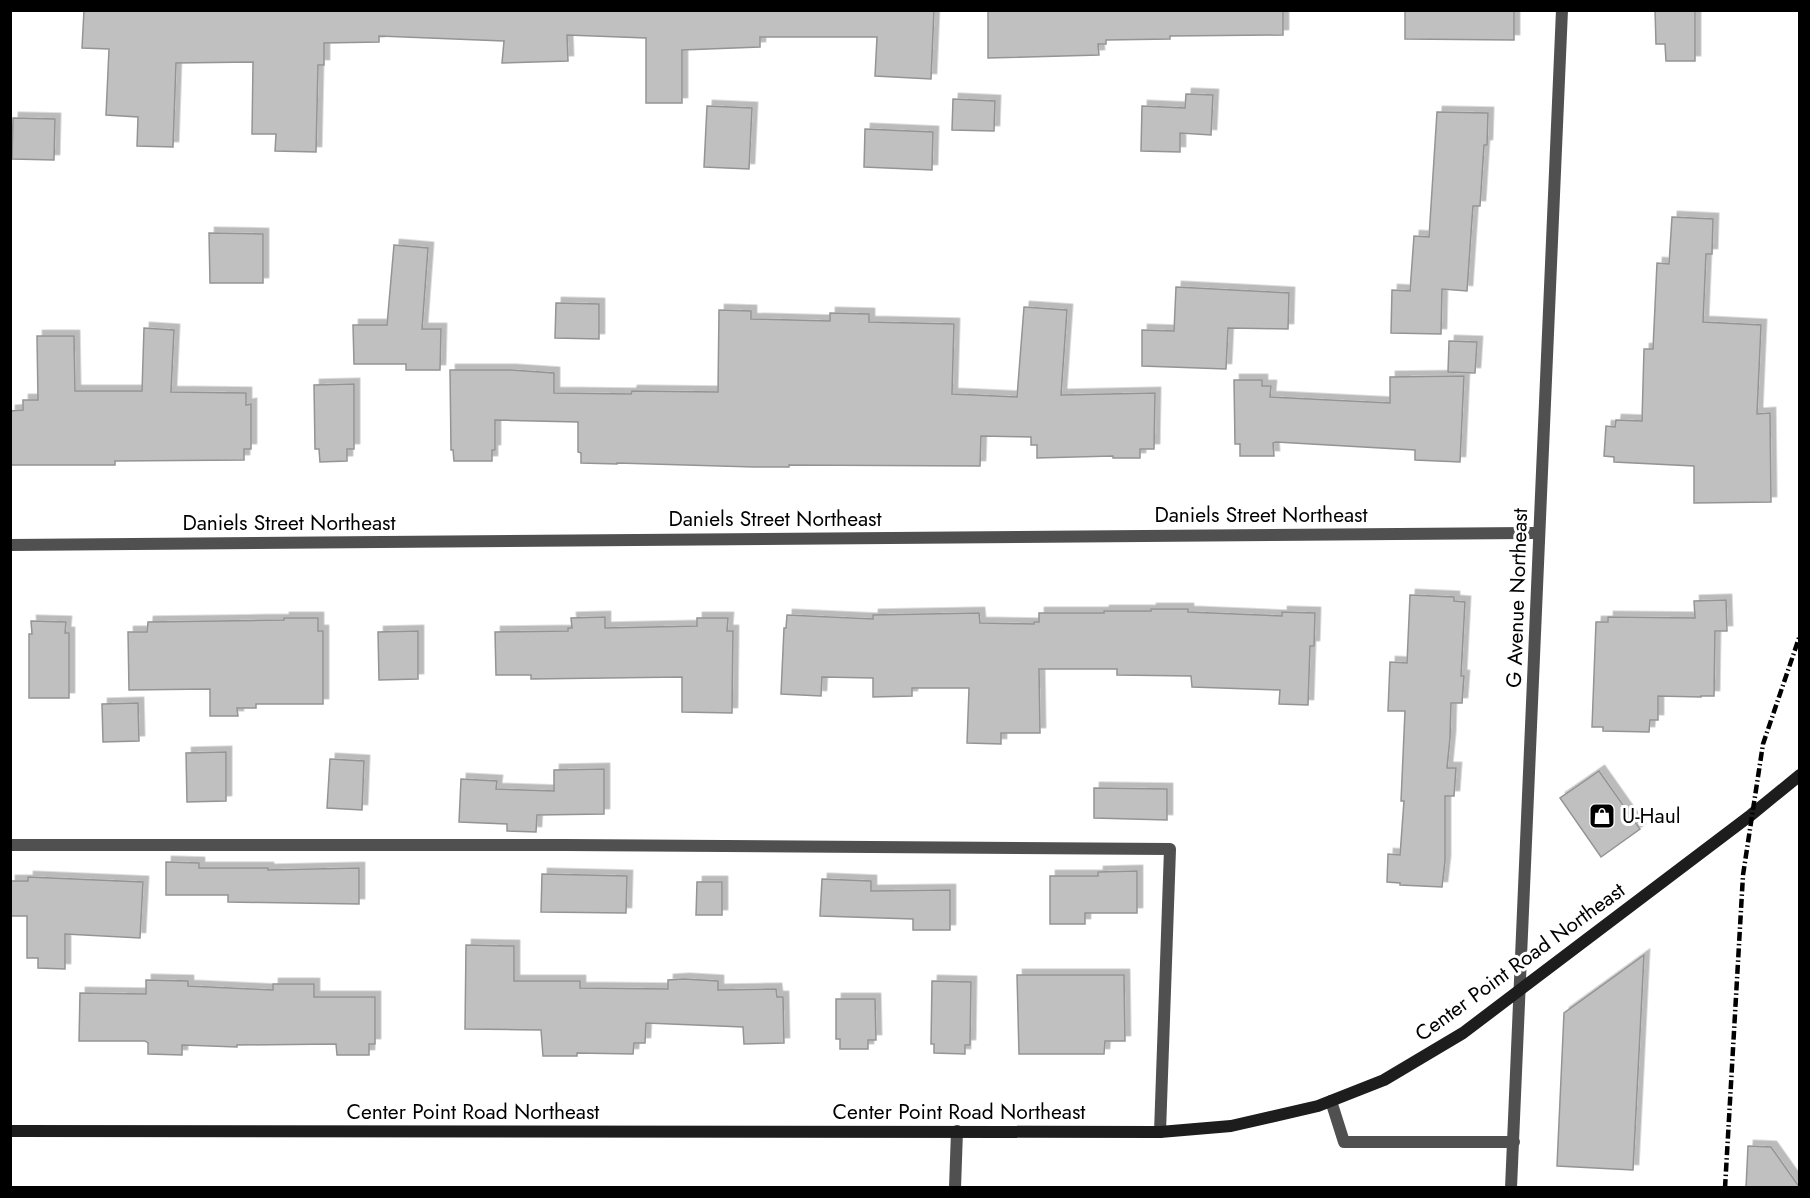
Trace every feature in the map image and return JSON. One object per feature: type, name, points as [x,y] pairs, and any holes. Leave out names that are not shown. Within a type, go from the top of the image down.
[{"type":"main road","name":"Center Point Road Northeast","points":[[10,1131],[1160,1132],[1231,1126],[1318,1106],[1384,1080],[1463,1033],[1751,815],[1800,775]]},
{"type":"street","name":"G Avenue Northeast","points":[[1511,1188],[1562,10]]},
{"type":"street","name":"Daniels Street Northeast","points":[[10,545],[1539,532]]},
{"type":"street","points":[[10,845],[577,845],[1170,849],[1160,1132]]},
{"type":"street","points":[[1331,1101],[1344,1142],[1514,1142]]},
{"type":"street","points":[[955,1188],[957,1131]]},
{"type":"building","points":[[84,10],[934,10],[931,79],[875,76],[877,37],[760,37],[760,47],[682,50],[682,103],[646,103],[646,38],[567,35],[568,61],[502,63],[504,41],[379,36],[379,42],[324,43],[324,65],[318,65],[316,152],[275,151],[276,134],[252,134],[253,62],[176,63],[173,147],[137,146],[138,117],[106,115],[109,49],[82,48]]},
{"type":"building","points":[[988,10],[1283,10],[1283,35],[1170,36],[1170,39],[1106,40],[1106,44],[1098,44],[1099,55],[988,58]]},
{"type":"building","points":[[1405,10],[1514,10],[1514,40],[1405,39]]},
{"type":"building","points":[[1655,10],[1695,10],[1695,61],[1666,61],[1665,44],[1656,44]]},
{"type":"building","points":[[1186,94],[1213,95],[1211,135],[1180,133],[1180,152],[1141,151],[1142,106],[1185,108]]},
{"type":"building","points":[[953,99],[995,101],[994,131],[952,130]]},
{"type":"building","points":[[707,106],[752,108],[749,169],[704,167]]},
{"type":"building","points":[[1437,112],[1488,113],[1480,206],[1473,206],[1467,291],[1442,289],[1441,334],[1391,333],[1392,290],[1410,291],[1414,236],[1429,237]]},
{"type":"building","points":[[13,118],[55,119],[54,160],[12,159]]},
{"type":"building","points":[[865,129],[933,132],[932,170],[864,167]]},
{"type":"building","points":[[1672,217],[1713,219],[1712,254],[1706,254],[1703,322],[1761,325],[1757,414],[1770,413],[1771,502],[1694,503],[1694,466],[1614,462],[1614,457],[1604,456],[1606,426],[1615,427],[1616,420],[1642,421],[1644,349],[1653,349],[1657,263],[1669,264]]},
{"type":"building","points":[[209,233],[263,234],[263,283],[210,283]]},
{"type":"building","points":[[394,245],[428,248],[422,329],[441,329],[440,370],[406,370],[406,364],[354,364],[353,325],[387,325]]},
{"type":"building","points":[[1176,287],[1289,293],[1288,329],[1228,328],[1226,369],[1142,366],[1142,330],[1174,331]]},
{"type":"building","points":[[556,303],[599,304],[599,339],[555,338]]},
{"type":"building","points":[[1024,307],[1067,310],[1061,395],[1155,393],[1154,449],[1140,449],[1140,458],[1113,458],[1113,456],[1037,458],[1037,445],[1031,445],[1031,437],[981,436],[980,466],[789,465],[789,467],[754,467],[581,463],[581,453],[578,452],[578,422],[495,420],[495,450],[492,450],[492,461],[454,461],[453,450],[451,450],[450,370],[554,373],[554,393],[718,392],[719,310],[751,311],[751,319],[830,321],[830,313],[869,314],[869,322],[954,324],[952,394],[1017,397]]},
{"type":"building","points":[[144,328],[174,330],[171,392],[246,393],[246,405],[251,404],[251,449],[244,449],[244,460],[115,461],[115,465],[10,465],[10,411],[23,410],[23,400],[38,400],[37,336],[74,336],[75,391],[142,391]]},
{"type":"building","points":[[1449,341],[1477,342],[1475,373],[1448,372]]},
{"type":"building","points":[[1464,376],[1460,462],[1415,460],[1415,450],[1276,442],[1273,443],[1274,456],[1240,456],[1240,444],[1235,444],[1234,380],[1262,380],[1262,386],[1271,386],[1270,397],[1390,403],[1390,377]]},
{"type":"building","points":[[354,384],[354,449],[347,449],[347,461],[320,462],[319,449],[315,449],[314,385]]},
{"type":"building","points":[[1410,595],[1454,597],[1454,601],[1465,602],[1461,676],[1464,676],[1462,703],[1451,703],[1447,768],[1456,768],[1454,796],[1445,796],[1445,861],[1442,887],[1400,885],[1400,883],[1387,882],[1388,854],[1400,855],[1404,801],[1401,801],[1405,711],[1388,711],[1390,662],[1407,663]]},
{"type":"building","points":[[1726,600],[1727,631],[1715,631],[1714,696],[1658,696],[1658,720],[1650,720],[1649,732],[1603,731],[1603,727],[1592,727],[1596,622],[1608,622],[1608,617],[1695,618],[1694,601]]},
{"type":"building","points":[[1151,609],[1188,609],[1188,612],[1282,616],[1282,612],[1315,613],[1314,646],[1310,646],[1308,705],[1279,704],[1280,690],[1192,687],[1191,676],[1117,675],[1117,669],[1039,669],[1040,733],[1001,733],[1001,744],[967,743],[969,688],[912,688],[912,696],[873,697],[873,678],[822,677],[821,696],[781,694],[784,628],[786,628],[787,615],[873,619],[873,615],[979,613],[980,623],[1034,624],[1034,622],[1039,622],[1039,613],[1104,613],[1104,611],[1151,611]]},
{"type":"building","points":[[605,617],[605,628],[697,626],[697,618],[728,618],[727,631],[733,631],[732,713],[682,712],[682,677],[531,679],[531,675],[496,675],[495,632],[568,631],[568,628],[572,628],[571,618]]},
{"type":"building","points":[[284,618],[318,618],[318,631],[323,631],[323,704],[256,704],[256,708],[237,708],[238,716],[210,716],[210,689],[129,690],[128,632],[147,632],[148,622],[284,620]]},
{"type":"building","points":[[31,621],[66,622],[65,633],[69,633],[69,698],[29,698]]},
{"type":"building","points":[[418,631],[418,679],[379,680],[378,632]]},
{"type":"building","points":[[138,703],[139,741],[103,742],[102,704]]},
{"type":"building","points":[[226,752],[226,801],[187,802],[186,753]]},
{"type":"building","points":[[330,759],[364,761],[362,810],[327,808]]},
{"type":"building","points":[[604,769],[604,814],[537,815],[536,832],[507,831],[507,824],[459,822],[461,779],[497,781],[496,789],[554,791],[554,770]]},
{"type":"building","name":"U-Haul","points":[[1599,771],[1640,829],[1601,857],[1560,798]]},
{"type":"building","points":[[1094,788],[1167,789],[1167,820],[1094,818]]},
{"type":"building","points":[[166,862],[199,863],[199,868],[268,868],[268,870],[359,868],[359,904],[228,902],[228,895],[166,895]]},
{"type":"building","points":[[1137,871],[1137,913],[1085,913],[1085,924],[1050,924],[1050,876],[1098,876],[1098,872]]},
{"type":"building","points":[[542,874],[627,876],[626,913],[541,912]]},
{"type":"building","points":[[28,877],[143,882],[140,938],[65,934],[65,969],[38,968],[38,958],[27,958],[27,916],[10,916],[10,881],[28,881]]},
{"type":"building","points":[[822,879],[871,881],[871,891],[950,890],[950,930],[913,930],[913,919],[820,916]]},
{"type":"building","points":[[697,882],[722,882],[722,915],[696,915]]},
{"type":"building","points":[[466,945],[514,946],[514,981],[580,981],[580,988],[668,989],[668,980],[684,979],[718,981],[718,990],[776,989],[777,997],[783,997],[784,1043],[744,1044],[743,1027],[646,1023],[645,1043],[634,1043],[633,1054],[577,1053],[577,1056],[543,1056],[541,1030],[465,1029]]},
{"type":"building","points":[[1644,955],[1633,1170],[1557,1166],[1564,1013]]},
{"type":"building","points":[[1017,975],[1124,975],[1125,1041],[1105,1041],[1104,1054],[1019,1054]]},
{"type":"building","points":[[146,980],[188,981],[188,986],[273,990],[273,984],[314,984],[314,997],[375,997],[375,1044],[369,1044],[369,1055],[337,1055],[336,1044],[237,1045],[237,1047],[182,1045],[182,1055],[148,1054],[148,1043],[145,1041],[79,1041],[80,993],[146,994]]},
{"type":"building","points":[[932,981],[971,982],[970,1045],[965,1045],[965,1054],[934,1053],[934,1044],[931,1044]]},
{"type":"building","points":[[836,999],[875,999],[876,1040],[868,1040],[868,1049],[840,1049],[840,1039],[836,1039]]},
{"type":"building","points":[[1748,1146],[1771,1147],[1800,1188],[1746,1188]]},
{"type":"railway","points":[[1725,1188],[1743,875],[1763,744],[1800,635]]},
{"type":"place","name":"U-Haul","points":[[1602,816]]}]
